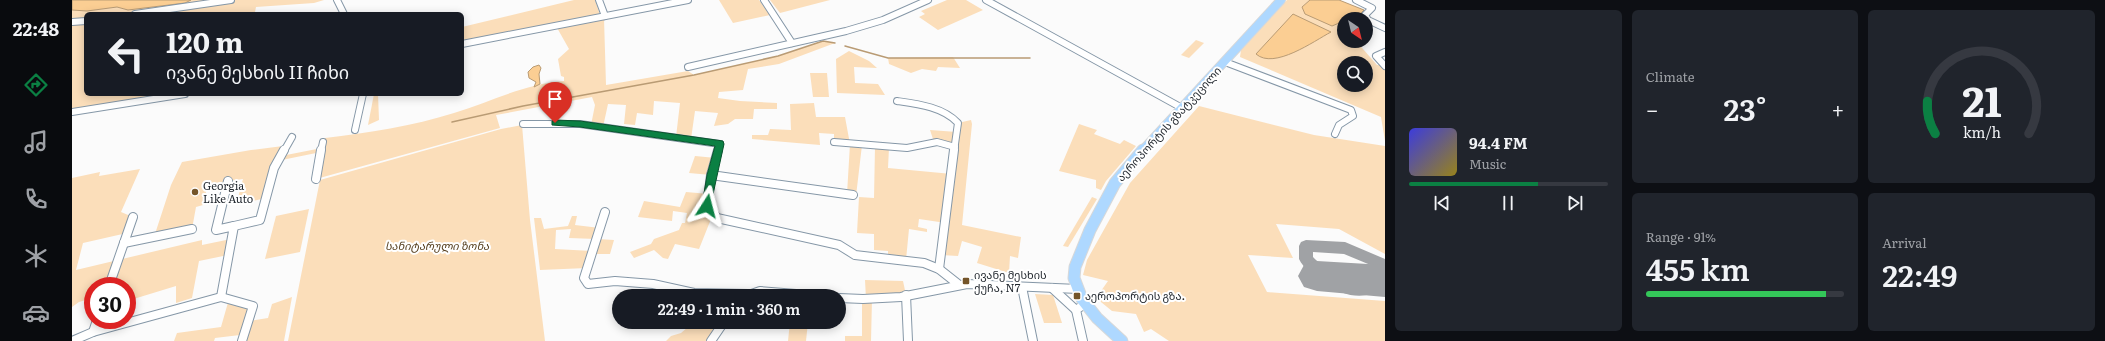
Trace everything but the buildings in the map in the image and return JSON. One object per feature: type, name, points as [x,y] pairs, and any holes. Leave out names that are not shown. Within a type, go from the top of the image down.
[{"type":"highway","name":"აეროპორტის გზატკეცილი","points":[[1122,341],[1094,314],[1081,307],[1075,273],[1081,249],[1109,192],[1120,176],[1281,0]]},
{"type":"street","points":[[149,12],[231,0]]},
{"type":"street","points":[[337,0],[343,12]]},
{"type":"street","points":[[598,0],[605,16]]},
{"type":"street","points":[[464,44],[688,0]]},
{"type":"street","points":[[764,0],[792,43]]},
{"type":"street","points":[[688,67],[846,31],[883,20],[928,0]]},
{"type":"street","points":[[986,0],[1182,108]]},
{"type":"street","points":[[1356,0],[1372,8],[1365,16],[1368,20],[1385,28]]},
{"type":"street","points":[[72,22],[84,21]]},
{"type":"street","points":[[1385,52],[1376,56],[1385,66]]},
{"type":"street","points":[[1225,62],[1351,110],[1353,116],[1339,125],[1335,134]]},
{"type":"street","points":[[72,112],[172,96]]},
{"type":"street","points":[[355,130],[363,96]]},
{"type":"street","points":[[897,101],[922,105],[955,118],[958,123],[939,269]]},
{"type":"street","points":[[524,124],[580,124],[720,144],[712,175],[707,206],[718,218],[839,245],[855,255],[924,263],[939,269],[958,284]]},
{"type":"street","points":[[228,181],[216,230],[260,220],[274,168],[292,137]]},
{"type":"street","points":[[316,179],[323,142]]},
{"type":"street","points":[[834,142],[907,148],[937,142],[955,147]]},
{"type":"street","points":[[712,175],[853,195]]},
{"type":"street","points":[[605,212],[584,278],[588,284],[615,281],[653,284],[676,289]]},
{"type":"street","points":[[112,277],[133,217]]},
{"type":"street","points":[[221,297],[234,226]]},
{"type":"street","points":[[124,243],[192,229]]},
{"type":"street","points":[[846,298],[883,298],[938,291],[958,284],[1078,289]]},
{"type":"street","points":[[1022,287],[1033,341]]},
{"type":"street","points":[[1052,288],[1081,307],[1083,341]]},
{"type":"street","points":[[906,295],[908,341]]},
{"type":"street","points":[[72,341],[93,332],[221,297],[253,306],[242,341]]},
{"type":"street","points":[[710,341],[719,329]]},
{"type":"green space","points":[[191,0],[218,0],[131,12],[84,12],[84,18],[72,19],[72,10],[87,11],[117,7],[128,10],[185,3]]},
{"type":"green space","points":[[231,0],[324,0],[314,3],[256,7],[255,12],[149,12]]},
{"type":"green space","points":[[574,0],[595,0],[600,15],[464,42],[464,27]]},
{"type":"green space","points":[[719,0],[759,0],[770,15],[733,23]]},
{"type":"green space","points":[[770,0],[830,0],[780,13]]},
{"type":"green space","points":[[947,0],[966,0],[983,10],[938,30],[919,17],[925,14],[921,11]]},
{"type":"green space","points":[[1287,0],[1310,0],[1302,7],[1332,26],[1337,24],[1337,48],[1362,48],[1369,56],[1337,56],[1337,92],[1373,92],[1373,60],[1377,65],[1385,65],[1385,141],[1381,117],[1240,57],[1241,50]]},
{"type":"green space","points":[[604,18],[606,85],[688,71],[694,75],[778,56],[823,41],[835,43],[779,64],[748,69],[743,90],[719,92],[718,98],[777,103],[777,109],[754,109],[753,119],[735,119],[728,124],[714,126],[718,113],[695,111],[691,139],[676,137],[680,103],[654,101],[653,115],[637,113],[635,125],[624,124],[626,105],[608,104],[603,127],[591,125],[595,105],[592,97],[496,115],[500,128],[316,179],[321,152],[277,161],[266,198],[236,205],[243,179],[208,184],[203,205],[196,207],[192,229],[154,237],[171,185],[182,162],[283,146],[286,146],[281,156],[322,148],[325,138],[423,122],[454,113],[522,89],[564,81],[564,77],[561,76],[558,59],[569,49],[556,26]]},
{"type":"green space","points":[[84,21],[84,96],[172,96],[72,112],[72,22]]},
{"type":"green space","points":[[1196,40],[1204,43],[1189,58],[1181,55]]},
{"type":"green space","points":[[849,51],[869,61],[877,68],[854,67],[855,83],[878,84],[885,95],[837,93],[836,59]]},
{"type":"green space","points":[[953,57],[960,68],[938,67],[936,71],[922,69],[911,73],[889,64],[888,58]]},
{"type":"green space","points":[[810,73],[827,73],[829,97],[813,97]]},
{"type":"green space","points":[[374,96],[378,96],[379,120],[368,125]]},
{"type":"green space","points":[[814,103],[816,117],[845,117],[850,144],[834,142],[834,134],[819,133],[820,145],[752,139],[752,135],[768,135],[770,129],[791,130],[790,104]]},
{"type":"green space","points":[[1199,106],[1314,135],[1385,146],[1385,254],[1339,229],[1276,224],[1293,258],[1248,255],[1267,292],[1385,301],[1385,341],[1169,341],[1151,329],[1144,332],[1136,314],[1112,311],[1096,298],[1108,281],[1083,275],[1087,260],[1130,183]]},
{"type":"green space","points":[[971,120],[972,124],[962,225],[1021,237],[1018,258],[1010,256],[1009,273],[977,263],[982,247],[962,241],[958,256],[941,255],[946,223],[919,219],[918,227],[927,229],[927,232],[909,229],[906,260],[888,259],[888,251],[874,250],[874,234],[857,233],[859,197],[874,198],[875,147],[889,148],[888,168],[952,174],[955,147],[934,142],[930,130],[957,132],[958,123]]},
{"type":"green space","points":[[1079,124],[1097,130],[1094,134],[1120,144],[1124,140],[1136,146],[1106,181],[1101,190],[1096,188],[1096,180],[1059,171]]},
{"type":"green space","name":"სანიტარული ზონა","points":[[522,125],[530,220],[545,341],[288,341],[320,180],[501,129]]},
{"type":"green space","points":[[850,144],[862,145],[856,196],[847,194]]},
{"type":"green space","points":[[695,156],[716,158],[711,175],[689,173]]},
{"type":"green space","points":[[140,169],[121,212],[133,217],[127,233],[83,243],[76,270],[202,240],[202,245],[231,239],[228,255],[199,261],[192,298],[176,303],[176,286],[136,298],[136,277],[84,277],[84,301],[72,307],[72,178],[100,172],[99,176]]},
{"type":"green space","points":[[686,192],[709,194],[713,214],[699,249],[675,244],[668,259],[663,258],[654,250],[634,258],[630,252],[651,244],[654,239],[679,230],[682,223],[685,223],[687,213],[673,211],[672,221],[638,217],[644,201],[680,207]]},
{"type":"green space","points":[[1092,197],[1097,199],[1068,247],[1063,246]]},
{"type":"green space","points":[[309,209],[300,252],[265,259],[276,216]]},
{"type":"green space","points":[[572,216],[577,216],[575,225],[600,228],[597,239],[614,240],[610,254],[592,254],[587,268],[540,270],[534,218],[541,218],[544,229],[568,226]],"holes":[[[571,229],[569,238],[596,239],[592,251],[555,249],[556,230]]]},
{"type":"green space","points":[[865,280],[903,281],[906,295],[872,299],[871,341],[845,341],[845,336],[862,336],[862,299],[866,299]]},
{"type":"green space","points":[[1035,294],[1053,295],[1062,323],[1044,323]]},
{"type":"green space","points":[[292,297],[284,341],[243,341],[249,321],[268,318],[272,304]]},
{"type":"green space","points":[[229,299],[250,307],[240,335],[215,338],[214,341],[174,341],[177,333],[221,327]]},
{"type":"green space","points":[[686,329],[719,329],[711,341],[666,341],[671,336],[681,333]]},
{"type":"green space","points":[[789,329],[807,329],[806,341],[788,341]]},
{"type":"shaded area","points":[[72,0],[191,0],[185,3],[128,10],[117,7],[87,11],[72,10]]},
{"type":"shaded area","points":[[1310,0],[1339,0],[1364,10],[1362,12],[1337,12],[1337,24],[1332,26],[1305,14],[1302,7]]},
{"type":"shaded area","points":[[1293,14],[1331,32],[1305,47],[1273,59],[1264,58],[1256,54]]},
{"type":"shaded area","points":[[539,65],[541,68],[539,74],[540,84],[534,87],[536,82],[529,78],[528,72],[533,67]]},
{"type":"waterway","points":[[452,122],[523,106],[694,75],[778,56],[823,41],[835,43]]},
{"type":"waterway","points":[[845,46],[888,58],[1030,58]]},
{"type":"taxiway","points":[[1377,281],[1364,290],[1339,285],[1325,277],[1306,259],[1306,246],[1345,248],[1385,265]]},
{"type":"runway","points":[[1317,276],[1385,281]]},
{"type":"place","name":"Georgia Like Auto","points":[[195,192]]},
{"type":"place","name":"ივანე მესხის ქუჩა, N7","points":[[966,281]]},
{"type":"place","name":"აეროპორტის გზა.","points":[[1077,296]]},
{"type":"route","points":[[555,123],[580,124],[720,144],[712,175],[707,206]]}]
